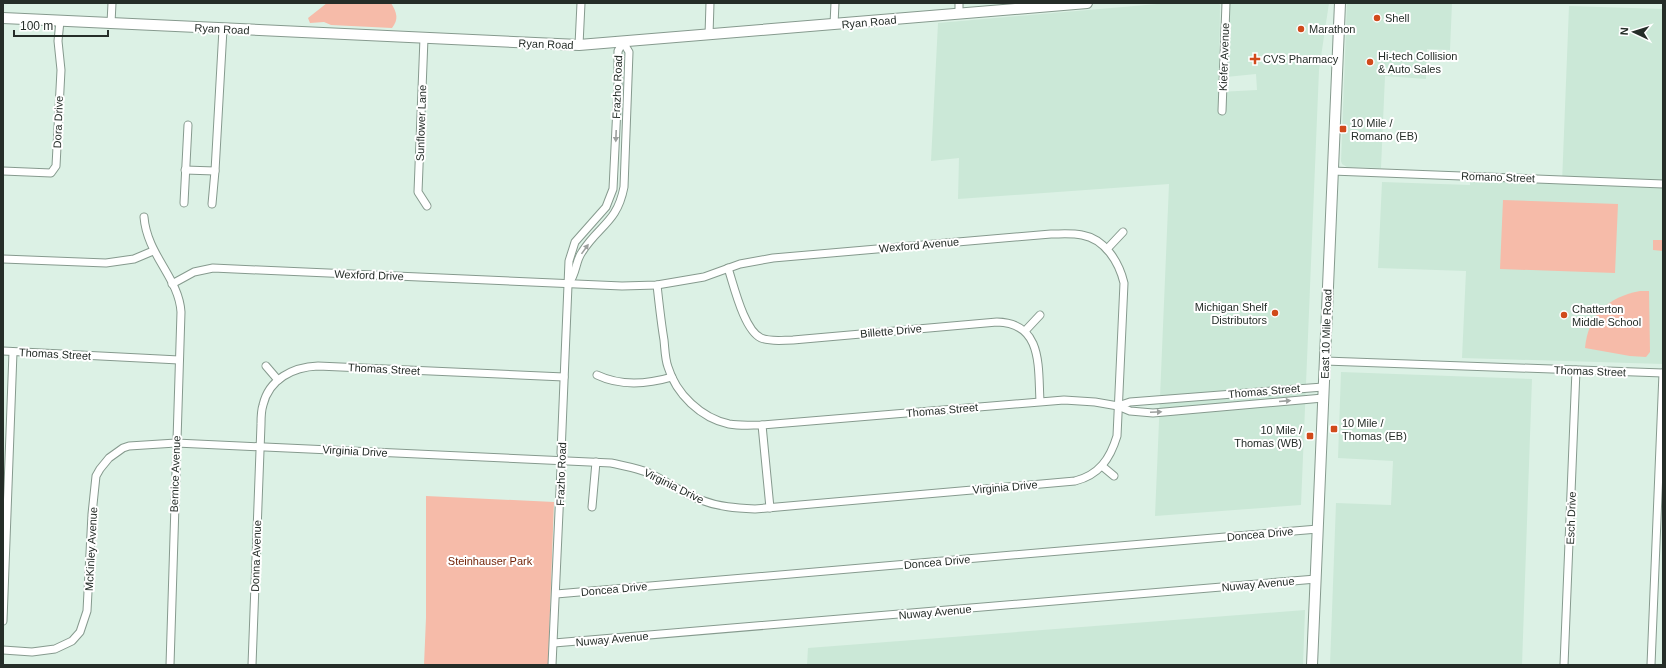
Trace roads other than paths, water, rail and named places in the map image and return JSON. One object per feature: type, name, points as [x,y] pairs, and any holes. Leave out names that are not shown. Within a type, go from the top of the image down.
[{"type":"main road","name":"Ryan Road","points":[[3,18],[578,45],[1086,3]]},
{"type":"main road","name":"East 10 Mile Road","points":[[1312,665],[1340,3]]},
{"type":"street","points":[[111,23],[112,3]]},
{"type":"street","points":[[578,45],[581,3]]},
{"type":"street","points":[[709,35],[710,3]]},
{"type":"street","points":[[834,24],[835,3]]},
{"type":"street","points":[[959,3],[959,14]]},
{"type":"street","name":"Kiefer Avenue","points":[[1222,111],[1226,3]]},
{"type":"street","name":"Dora Drive","points":[[3,171],[51,173],[56,166],[61,70],[58,41],[60,21]]},
{"type":"street","points":[[212,204],[223,29]]},
{"type":"street","name":"Sunflower Lane","points":[[424,38],[418,192],[427,206]]},
{"type":"street","name":"Frazho Road","points":[[552,665],[563,461],[561,453],[569,283],[568,261],[572,248],[584,230],[606,207],[613,189],[618,94],[618,51],[623,42],[629,52],[624,187],[622,196],[613,216],[582,252],[574,275],[569,283]]},
{"type":"street","points":[[184,203],[188,125]]},
{"type":"street","points":[[185,170],[214,171]]},
{"type":"street","name":"Romano Street","points":[[1332,171],[1663,184]]},
{"type":"street","points":[[3,259],[106,263],[134,259],[153,251],[147,235],[144,217]]},
{"type":"street","points":[[1107,248],[1123,232]]},
{"type":"street","name":"Wexford Avenue","points":[[569,283],[622,286],[657,285],[704,277],[752,261],[781,257],[1051,234],[1070,233],[1083,235],[1095,240],[1107,248],[1121,271],[1124,283],[1118,406]]},
{"type":"street","name":"Bernice Avenue","points":[[153,251],[172,284],[180,304],[170,665]]},
{"type":"street","name":"Wexford Drive","points":[[172,284],[194,272],[213,268],[569,283]]},
{"type":"street","name":"Billette Drive","points":[[728,268],[748,324],[757,335],[766,340],[792,340],[997,322],[1016,325],[1025,331]]},
{"type":"street","name":"Thomas Street","points":[[657,285],[667,360],[672,377],[686,399],[704,414],[728,424],[742,426],[762,425],[1040,401],[1082,401],[1118,406],[1130,402],[1323,387]]},
{"type":"street","points":[[1040,315],[1025,331],[1032,339],[1037,354],[1040,401]]},
{"type":"street","name":"Thomas Street","points":[[3,351],[179,360]]},
{"type":"street","points":[[3,620],[13,352]]},
{"type":"street","name":"Thomas Street","points":[[1325,361],[1663,373]]},
{"type":"street","points":[[266,366],[278,380]]},
{"type":"street","name":"Thomas Street","points":[[260,447],[263,405],[267,394],[278,380],[286,373],[295,369],[318,366],[564,377]]},
{"type":"street","name":"Esch Drive","points":[[1564,665],[1576,370]]},
{"type":"street","points":[[1651,665],[1663,373]]},
{"type":"street","points":[[597,375],[615,382],[639,383],[653,383],[672,377]]},
{"type":"street","points":[[1242,393],[1244,405]]},
{"type":"street","points":[[1208,396],[1208,407]]},
{"type":"street","points":[[1118,406],[1130,412],[1153,412],[1323,398]]},
{"type":"street","name":"Virginia Drive","points":[[109,458],[123,448],[136,445],[176,443],[596,462],[627,466],[637,469],[650,474],[690,496],[725,507],[755,509],[1068,482],[1086,478],[1102,466],[1109,457],[1117,436],[1118,406]]},
{"type":"street","points":[[762,425],[770,508]]},
{"type":"street","name":"Donna Avenue","points":[[252,665],[260,447]]},
{"type":"street","name":"McKinley Avenue","points":[[3,650],[41,652],[55,649],[72,641],[80,632],[84,624],[87,610],[92,514],[96,476],[109,458]]},
{"type":"street","points":[[592,506],[596,462]]},
{"type":"street","points":[[1102,466],[1114,476]]},
{"type":"street","name":"Doncea Drive","points":[[556,594],[1318,529]]},
{"type":"street","name":"Nuway Avenue","points":[[554,643],[1316,579]]},
{"type":"place","name":"Shell","points":[[1377,18]]},
{"type":"place","name":"Marathon","points":[[1301,29]]},
{"type":"place","name":"CVS Pharmacy","points":[[1255,59]]},
{"type":"place","name":"Hi-tech Collision & Auto Sales","points":[[1370,62]]},
{"type":"place","name":"10 Mile / Romano (EB)","points":[[1343,129]]},
{"type":"place","name":"Michigan Shelf Distributors","points":[[1275,313]]},
{"type":"place","name":"Chatterton Middle School","points":[[1564,315]]},
{"type":"place","name":"10 Mile / Thomas (EB)","points":[[1334,429]]},
{"type":"place","name":"10 Mile / Thomas (WB)","points":[[1310,436]]},
{"type":"park label","name":"Steinhauser Park","points":[[490,561]]}]
